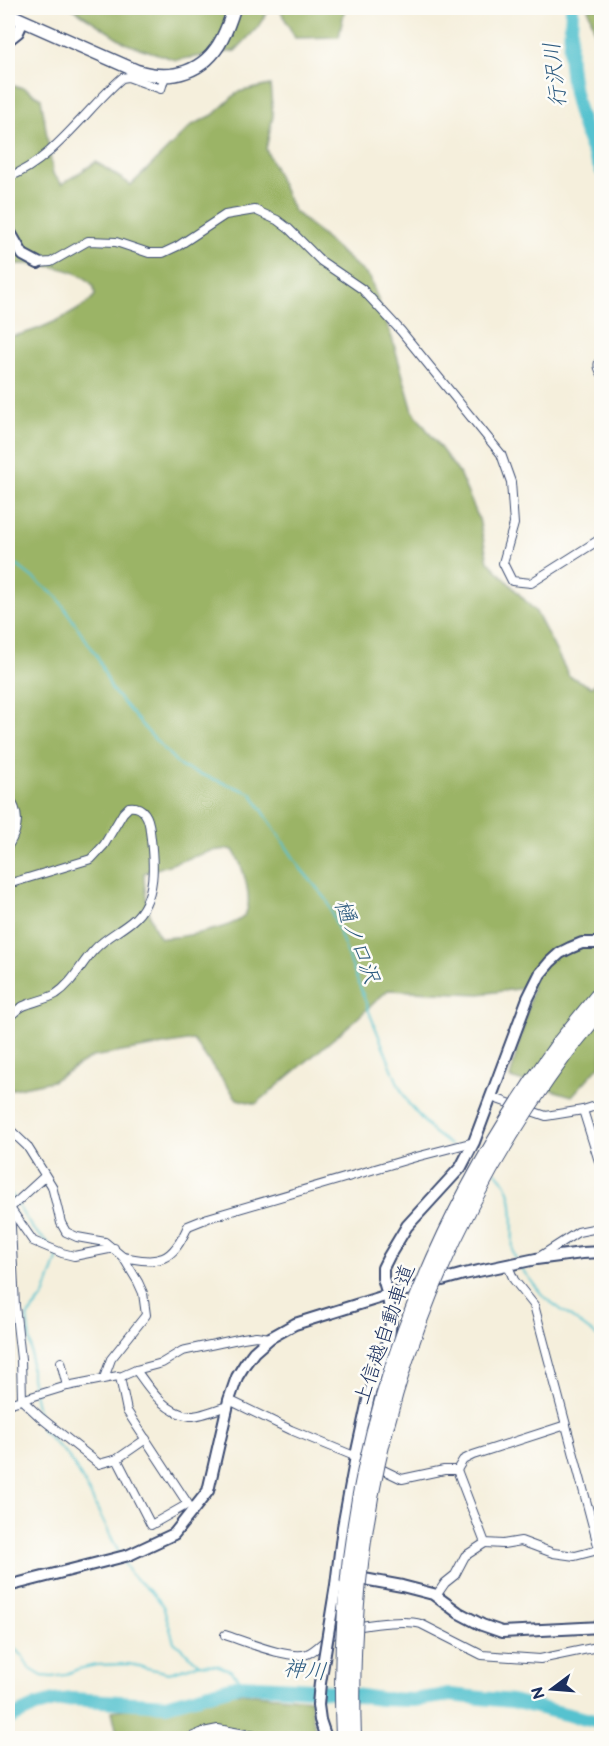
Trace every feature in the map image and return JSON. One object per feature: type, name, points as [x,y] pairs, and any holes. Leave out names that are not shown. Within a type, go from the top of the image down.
[{"type":"highway","name":"上信越自動車道","points":[[354,1738],[354,1626],[363,1542],[378,1459],[399,1379],[428,1298],[463,1219],[562,1048],[602,990]]},
{"type":"highway","name":"上信越自動車道","points":[[343,1738],[342,1669],[348,1572],[358,1499],[389,1375],[418,1294],[453,1214],[492,1142],[520,1099],[562,1048],[602,1009]]},
{"type":"main road","points":[[8,14],[137,71],[148,75],[165,76],[188,72],[204,62],[223,38],[234,8]]},
{"type":"street","points":[[8,40],[18,32],[23,21]]},
{"type":"street","points":[[8,177],[36,162],[75,127],[122,78],[128,77],[161,89],[165,76]]},
{"type":"street","points":[[8,229],[23,255],[38,263],[51,262],[88,241],[116,242],[149,253],[163,253],[178,246],[225,215],[255,210],[277,220],[321,261],[362,289],[401,331],[501,454],[511,482],[514,524],[503,563],[512,581],[531,584],[602,538]]},
{"type":"street","points":[[601,358],[598,369],[602,374]]},
{"type":"street","points":[[8,797],[15,806],[17,819],[16,830],[8,846]]},
{"type":"street","points":[[8,884],[91,859],[104,845],[129,807],[138,808],[147,815],[153,867],[152,887],[140,913],[97,946],[62,990],[53,996],[23,1006],[8,1018]]},
{"type":"street","points":[[328,1738],[320,1720],[318,1705],[320,1683],[356,1457],[369,1396],[389,1338],[391,1321],[383,1268],[407,1226],[461,1167],[474,1142],[528,998],[540,974],[560,953],[570,948],[582,943],[602,943]]},
{"type":"street","points":[[491,1097],[546,1116],[583,1110],[602,1104]]},
{"type":"street","points":[[583,1110],[602,1171]]},
{"type":"street","points":[[8,1128],[27,1146],[51,1186],[61,1223],[66,1232],[77,1237],[105,1242],[114,1248],[123,1257],[143,1293],[146,1315],[111,1359],[104,1378]]},
{"type":"street","points":[[123,1257],[152,1262],[162,1259],[182,1239],[188,1226],[208,1218],[474,1142]]},
{"type":"street","points":[[9,1206],[45,1176]]},
{"type":"street","points":[[9,1206],[33,1241],[62,1253],[74,1256],[114,1248]]},
{"type":"street","points":[[9,1206],[22,1400],[99,1464],[117,1460],[146,1439]]},
{"type":"street","points":[[536,1259],[578,1232],[602,1225]]},
{"type":"street","points":[[8,1586],[121,1557],[174,1534],[208,1491],[228,1403],[237,1377],[254,1352],[270,1338],[295,1324],[464,1274],[536,1259],[602,1252]]},
{"type":"street","points":[[436,1596],[455,1575],[465,1556],[485,1543],[503,1544],[521,1541],[553,1553],[575,1556],[600,1549],[534,1305],[514,1280],[515,1264]]},
{"type":"street","points":[[8,1404],[66,1386],[120,1377],[162,1363],[182,1351],[256,1336],[270,1338]]},
{"type":"street","points":[[61,1362],[66,1386]]},
{"type":"street","points":[[136,1370],[163,1404],[180,1413],[191,1416],[228,1403],[402,1479],[444,1470],[457,1470]]},
{"type":"street","points":[[117,1460],[151,1525],[188,1504],[127,1411],[120,1377]]},
{"type":"street","points":[[457,1470],[463,1460],[474,1455],[566,1425]]},
{"type":"street","points":[[457,1470],[485,1543]]},
{"type":"street","points":[[336,1580],[402,1586],[436,1596],[459,1613],[502,1632],[602,1627]]},
{"type":"street","points":[[225,1635],[286,1654],[307,1654],[335,1634],[363,1626],[411,1621],[482,1655],[540,1659],[602,1646]]},
{"type":"street","points":[[189,1738],[218,1729],[267,1738]]},
{"type":"green space","points":[[72,8],[270,8],[258,27],[235,51],[176,60],[127,44]]},
{"type":"green space","points":[[279,8],[345,8],[339,37],[295,38]]},
{"type":"green space","points":[[588,8],[601,8],[601,53]]},
{"type":"green space","points":[[8,85],[24,88],[41,98],[53,174],[62,184],[96,162],[131,185],[192,125],[213,115],[238,92],[270,85],[273,116],[266,149],[293,210],[370,278],[392,338],[413,411],[459,473],[479,519],[488,561],[536,612],[569,676],[591,687],[601,679],[601,1064],[572,1096],[510,1078],[533,987],[480,994],[388,990],[256,1104],[237,1099],[193,1040],[92,1057],[52,1081],[8,1090],[8,336],[28,332],[55,322],[80,308],[95,295],[93,286],[86,279],[66,270],[40,265],[8,265]],"holes":[[[233,850],[244,873],[248,894],[247,911],[243,917],[216,929],[191,935],[161,938],[150,916],[144,873],[211,851]]]},
{"type":"green space","points":[[230,1692],[310,1699],[315,1729],[319,1738],[103,1738],[117,1733],[112,1711]]},
{"type":"waterway","name":"行沢川","points":[[572,8],[570,57],[574,92],[585,132],[602,171]]},
{"type":"waterway","name":"樋ノ口沢","points":[[8,558],[57,597],[97,656],[112,690],[181,767],[251,793],[301,869],[327,900],[372,1019],[408,1103],[433,1132],[450,1145]]},
{"type":"waterway","name":"樋ノ口沢","points":[[496,1172],[503,1180],[511,1199],[513,1252],[516,1259]]},
{"type":"waterway","points":[[8,1191],[15,1199]]},
{"type":"waterway","points":[[17,1204],[32,1228],[49,1244]]},
{"type":"waterway","points":[[38,1412],[31,1377],[31,1349],[27,1317],[44,1296],[57,1253]]},
{"type":"waterway","name":"樋ノ口沢","points":[[520,1267],[544,1297],[602,1340]]},
{"type":"waterway","points":[[40,1420],[43,1431],[68,1456],[85,1484],[119,1553]]},
{"type":"waterway","points":[[123,1561],[131,1574],[163,1606],[174,1642],[199,1664]]},
{"type":"waterway","points":[[8,1644],[22,1655],[29,1668],[42,1676],[64,1675],[96,1665],[129,1664],[169,1673],[199,1664],[216,1665],[230,1670],[240,1679],[239,1685]]},
{"type":"waterway","name":"神川","points":[[8,1719],[36,1706],[54,1701],[72,1699],[166,1705],[239,1685],[312,1689],[381,1699],[413,1700],[450,1695],[512,1701],[602,1723]]}]
